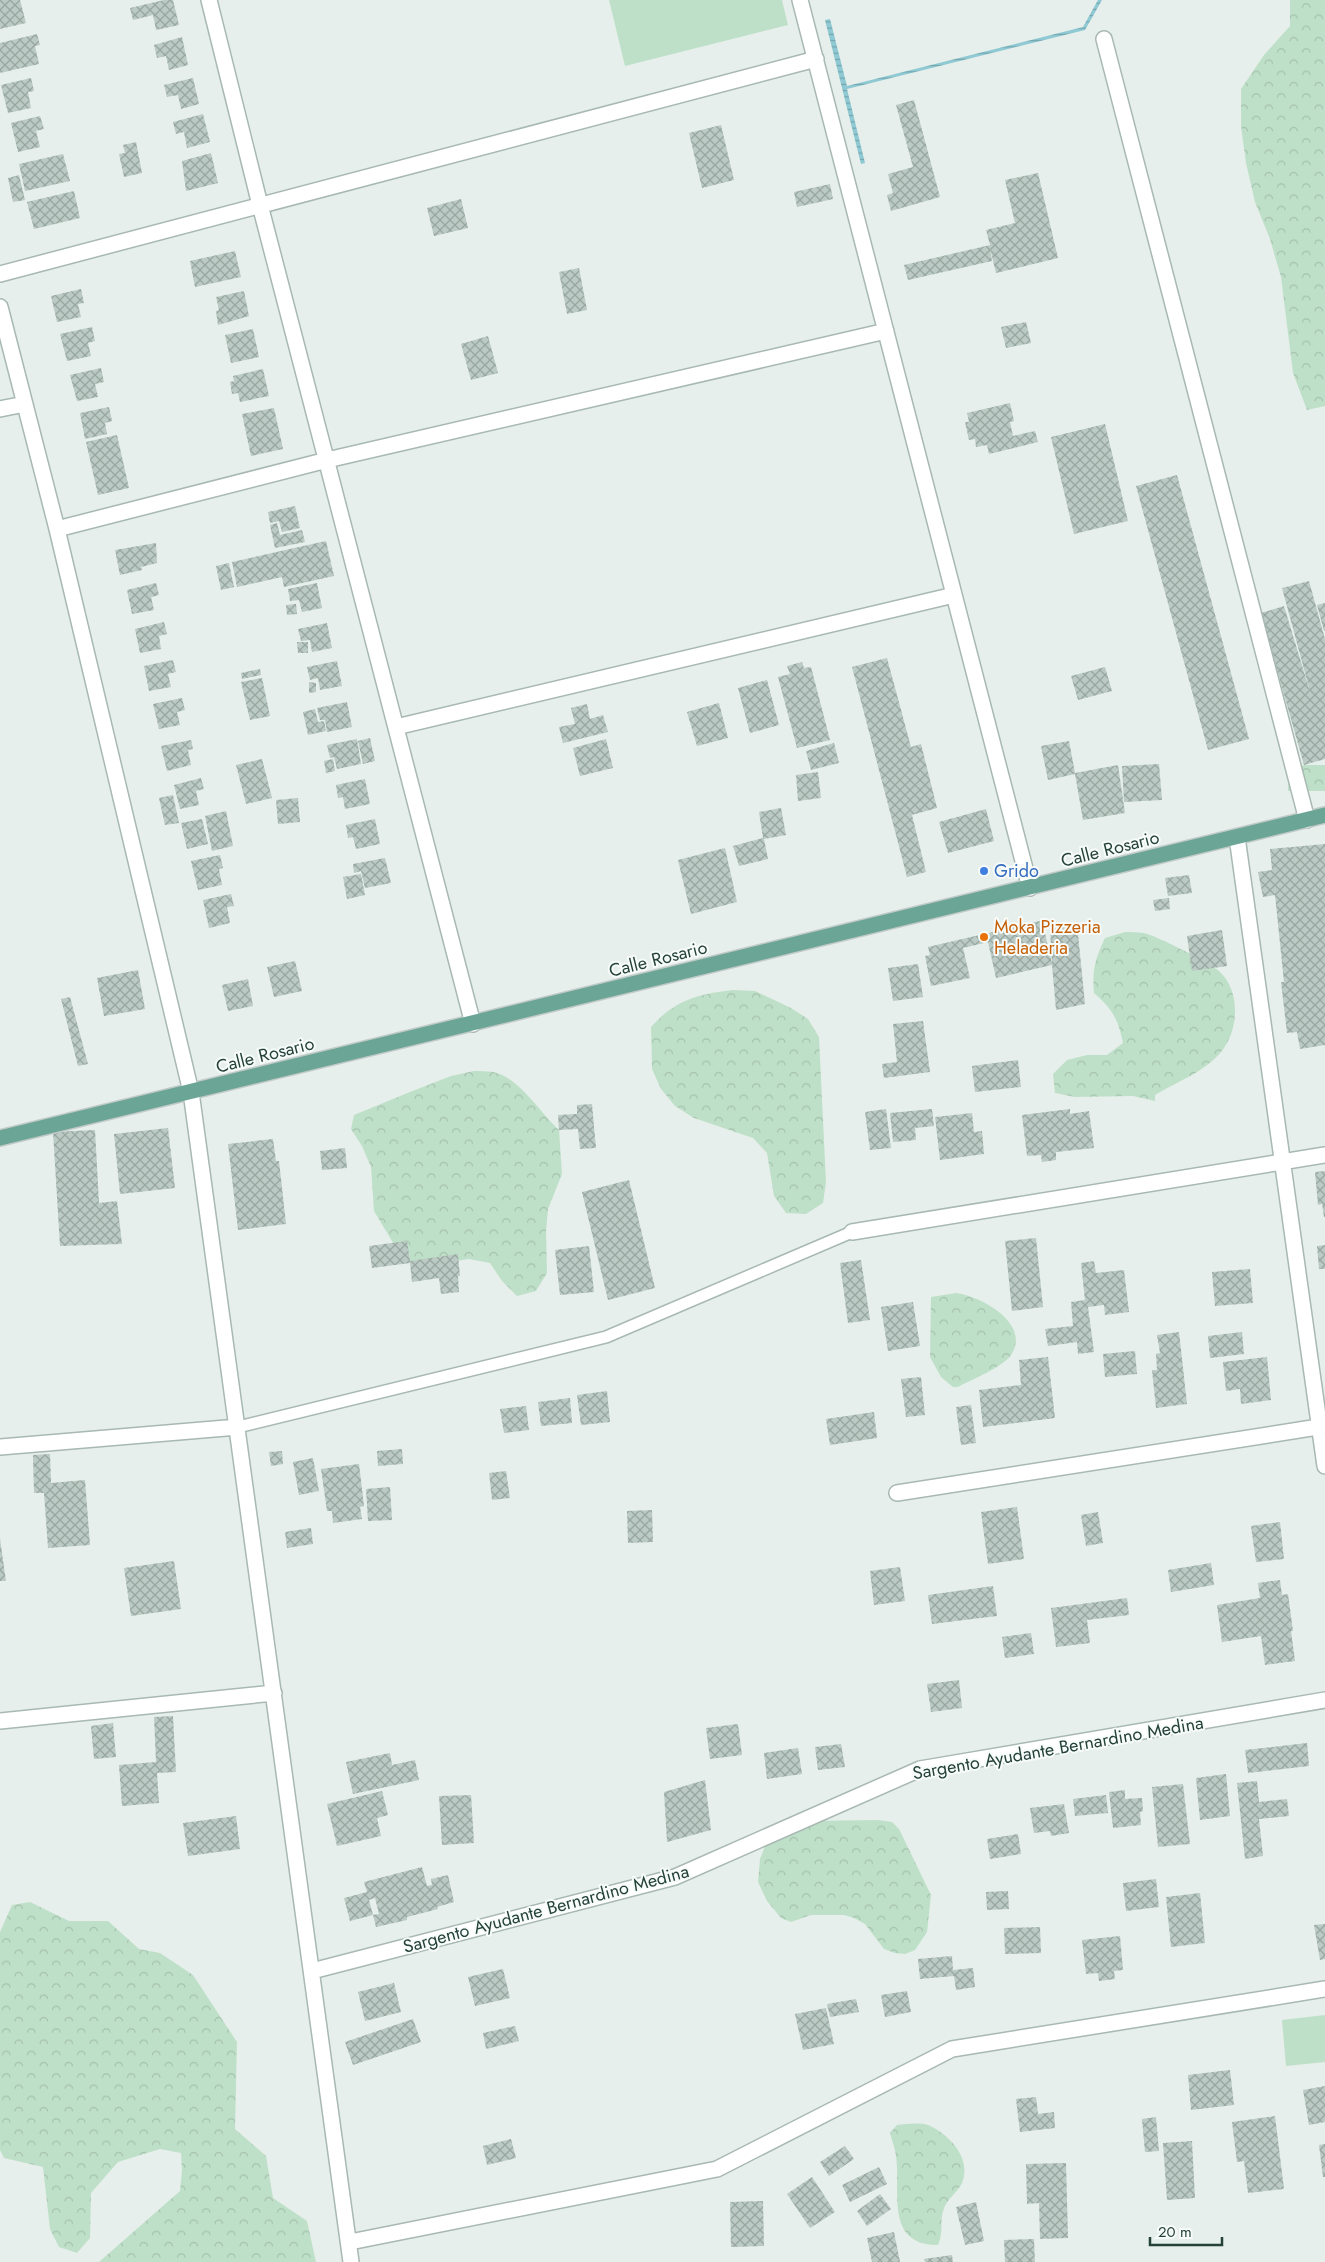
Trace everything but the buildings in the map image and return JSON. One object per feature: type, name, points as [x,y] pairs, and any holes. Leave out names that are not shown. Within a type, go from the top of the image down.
[{"type":"main road","name":"Calle Rosario","points":[[0,1138],[1325,815]]},
{"type":"street","points":[[209,0],[260,205],[472,1024]]},
{"type":"street","points":[[800,0],[1030,888]]},
{"type":"street","points":[[1104,39],[1307,820]]},
{"type":"street","points":[[0,274],[816,59]]},
{"type":"street","points":[[0,307],[57,529],[191,1092],[350,2242],[351,2262]]},
{"type":"street","points":[[57,529],[327,460],[886,331]]},
{"type":"street","points":[[0,409],[25,404]]},
{"type":"street","points":[[396,727],[954,595]]},
{"type":"street","points":[[1237,837],[1322,1426],[1325,1466]]},
{"type":"street","points":[[852,1232],[1325,1155]]},
{"type":"street","points":[[897,1493],[1322,1426]]},
{"type":"street","points":[[0,1447],[238,1427]]},
{"type":"street","points":[[0,1721],[274,1693]]},
{"type":"street","name":"Sargento Ayudante Bernardino Medina","points":[[312,1971],[676,1877],[920,1770],[1325,1700]]},
{"type":"street","points":[[350,2242],[717,2169],[952,2049],[1325,1989]]},
{"type":"lane","points":[[238,1427],[606,1337],[852,1232]]},
{"type":"green space","points":[[609,0],[782,0],[788,25],[625,66]]},
{"type":"green space","points":[[1290,0],[1325,0],[1325,406],[1307,410],[1293,373],[1281,277],[1270,239],[1255,202],[1246,163],[1241,126],[1241,89],[1264,55],[1290,26]]},
{"type":"green space","points":[[1304,765],[1325,765],[1325,791],[1288,791],[1289,773]]},
{"type":"green space","points":[[1125,932],[1150,935],[1194,956],[1219,971],[1231,988],[1234,998],[1235,1019],[1229,1039],[1224,1048],[1210,1063],[1155,1095],[1155,1101],[1133,1096],[1075,1097],[1055,1093],[1053,1074],[1067,1060],[1087,1055],[1107,1055],[1123,1043],[1114,1015],[1094,993],[1093,978],[1099,952],[1105,938]]},
{"type":"green space","points":[[733,990],[755,991],[791,1008],[808,1019],[819,1037],[826,1182],[823,1203],[806,1214],[786,1213],[774,1196],[767,1153],[753,1138],[694,1118],[675,1106],[661,1089],[652,1069],[651,1027],[660,1018],[678,1004],[698,996]]},
{"type":"green space","points":[[474,1071],[493,1072],[503,1075],[512,1081],[529,1096],[559,1130],[562,1174],[548,1209],[546,1231],[547,1273],[536,1291],[517,1296],[502,1281],[490,1263],[469,1259],[430,1265],[410,1261],[398,1251],[374,1211],[371,1167],[362,1146],[351,1129],[354,1115],[451,1076]]},
{"type":"green space","points":[[956,1293],[978,1300],[1001,1314],[1015,1333],[1016,1344],[1007,1360],[958,1387],[953,1387],[941,1377],[930,1357],[931,1297]]},
{"type":"green space","points":[[878,1820],[892,1822],[899,1829],[931,1895],[927,1932],[915,1950],[905,1954],[884,1949],[865,1924],[844,1915],[811,1915],[791,1922],[781,1918],[767,1901],[758,1882],[760,1859],[768,1839],[805,1821]]},
{"type":"green space","points":[[30,1902],[69,1921],[108,1921],[139,1949],[160,1953],[193,1975],[237,2042],[235,2129],[266,2156],[273,2198],[307,2221],[316,2262],[99,2262],[180,2191],[181,2153],[160,2149],[118,2162],[91,2193],[90,2238],[77,2253],[59,2247],[50,2229],[43,2167],[4,2158],[0,2150],[0,1932],[12,1905]]},
{"type":"green space","points":[[1325,2015],[1325,2062],[1286,2066],[1282,2020]]},
{"type":"green space","points":[[917,2123],[928,2125],[944,2134],[957,2148],[961,2156],[964,2165],[962,2183],[944,2208],[941,2236],[938,2245],[921,2243],[909,2236],[902,2226],[897,2200],[896,2156],[890,2133],[897,2125]]},
{"type":"water","points":[[1098,0],[1102,0],[1085,30],[847,89],[865,163],[861,164],[825,20],[830,19],[847,86],[1083,27]]},
{"type":"place","name":"Grido","points":[[984,871]]},
{"type":"place","name":"Moka Pizzeria Heladeria","points":[[984,937]]}]
